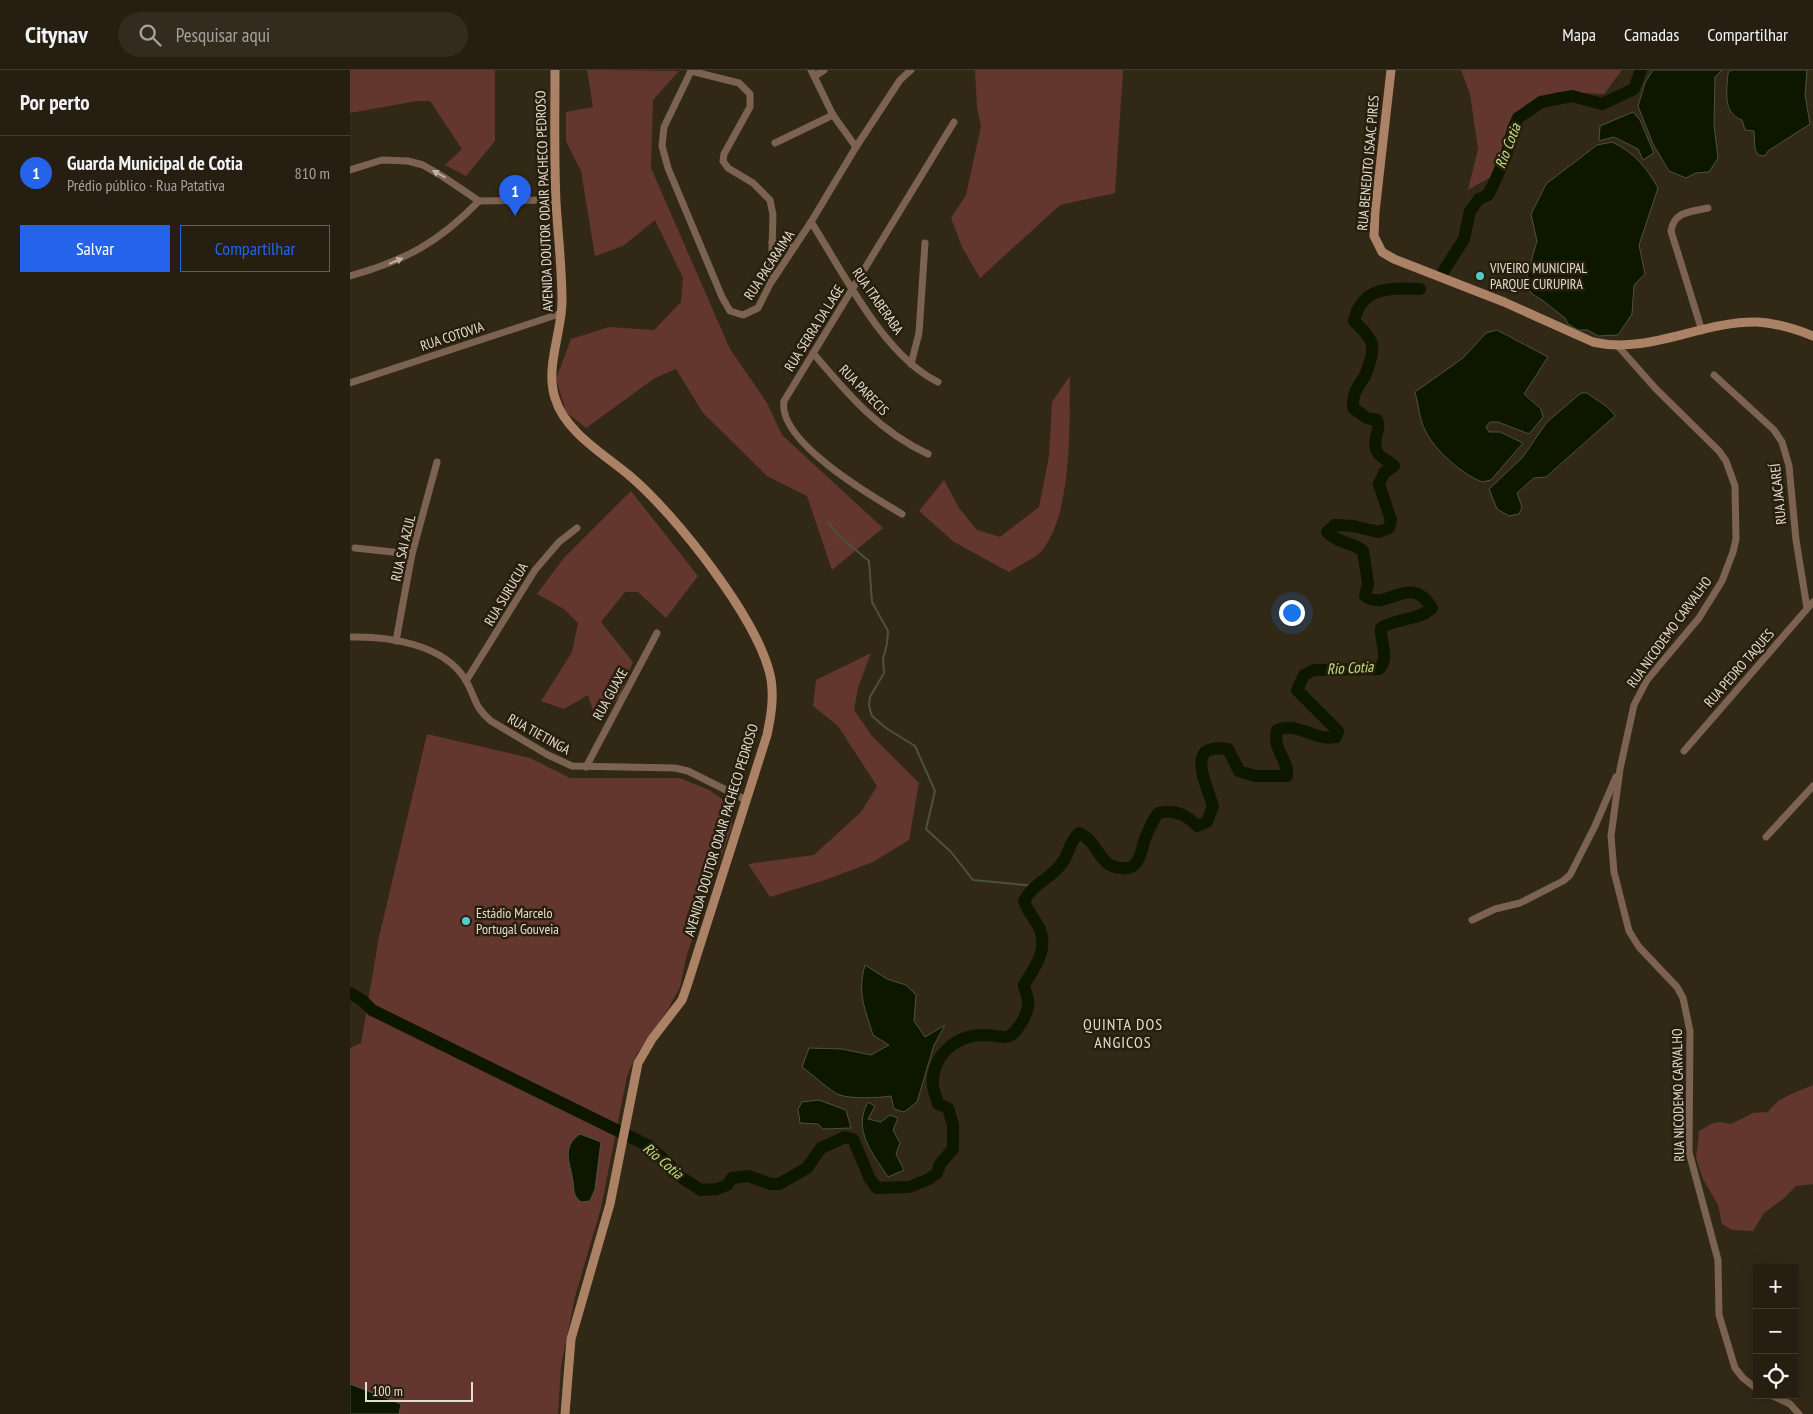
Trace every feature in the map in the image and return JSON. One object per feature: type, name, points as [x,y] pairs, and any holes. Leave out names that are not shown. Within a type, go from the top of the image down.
[{"type":"main road","name":"AVENIDA DOUTOR ODAIR PACHECO PEDROSO","points":[[555,70],[556,200],[562,313],[551,378],[555,400],[561,412],[589,443],[651,496],[683,531],[735,602],[759,645],[771,678],[772,711],[767,735],[682,1000],[652,1039],[638,1062],[610,1204],[571,1339],[565,1414]]},
{"type":"main road","name":"RUA BENEDITO ISAAC PIRES","points":[[1391,70],[1375,212],[1374,236],[1382,252],[1394,259],[1504,302],[1593,342],[1617,346],[1661,340],[1756,322],[1813,336]]},
{"type":"street","points":[[824,70],[813,73],[833,115],[856,147]]},
{"type":"street","name":"RUA PACARAIMA","points":[[691,71],[664,127],[662,146],[668,168],[722,297],[730,311],[743,315],[753,312],[758,308],[770,284],[812,222],[856,147],[900,80],[911,70]]},
{"type":"street","points":[[691,71],[739,83],[750,94],[750,106],[722,161],[728,168],[753,183],[770,200],[773,215],[770,284]]},
{"type":"street","points":[[775,143],[833,115]]},
{"type":"street","name":"RUA SERRA DA LAGE","points":[[902,514],[840,476],[820,458],[788,422],[783,409],[784,401],[954,122]]},
{"type":"street","points":[[350,170],[382,160],[408,161],[423,165],[479,201],[556,200]]},
{"type":"street","points":[[350,276],[392,263],[416,252],[445,233],[479,201]]},
{"type":"street","points":[[1702,331],[1671,231],[1672,222],[1678,215],[1708,208]]},
{"type":"street","name":"RUA ITABERABA","points":[[812,222],[852,290],[874,321],[911,364],[938,382]]},
{"type":"street","points":[[772,242],[782,246],[795,246]]},
{"type":"street","points":[[911,364],[919,333],[925,243]]},
{"type":"street","name":"RUA COTOVIA","points":[[350,383],[562,313]]},
{"type":"street","name":"RUA NICODEMO CARVALHO","points":[[1617,346],[1726,461],[1735,486],[1736,539],[1722,581],[1699,618],[1639,693],[1634,704],[1620,769],[1611,836],[1614,872],[1629,931],[1639,947],[1677,986],[1685,1005],[1690,1031],[1689,1152],[1718,1260],[1719,1315],[1735,1368],[1753,1386]]},
{"type":"street","name":"RUA PARECIS","points":[[813,352],[852,399],[870,417],[898,438],[928,454]]},
{"type":"street","name":"RUA JACAREÍ","points":[[1714,375],[1774,430],[1782,442],[1789,466],[1796,540],[1807,608]]},
{"type":"street","name":"RUA SAI AZUL","points":[[396,641],[412,554],[437,462]]},
{"type":"street","name":"RUA SURUCUA","points":[[466,681],[535,570],[559,542],[577,528]]},
{"type":"street","points":[[354,548],[412,554]]},
{"type":"street","name":"RUA PEDRO TAQUES","points":[[1684,752],[1813,602]]},
{"type":"street","name":"RUA GUAXE","points":[[586,767],[657,633]]},
{"type":"street","name":"RUA TIETINGA","points":[[350,637],[370,637],[396,641],[444,658],[466,681],[474,703],[491,721],[564,764],[586,767],[675,768],[706,779],[746,800]]},
{"type":"street","points":[[1472,920],[1495,909],[1520,904],[1570,876],[1620,769]]},
{"type":"street","points":[[1766,837],[1813,786]]},
{"type":"street","points":[[1779,1399],[1790,1404],[1800,1414]]},
{"type":"shaded area","points":[[350,70],[495,70],[495,141],[466,176],[445,165],[462,149],[430,101],[417,101],[350,113]]},
{"type":"shaded area","points":[[587,70],[679,71],[653,100],[651,168],[730,349],[767,403],[782,435],[883,528],[832,570],[807,496],[767,476],[703,413],[676,369],[655,378],[586,428],[566,412],[556,379],[571,339],[609,327],[654,330],[681,302],[683,278],[655,220],[623,246],[595,256],[581,171],[566,141],[566,112],[593,107]]},
{"type":"shaded area","points":[[975,70],[1123,70],[1115,193],[1060,205],[980,278],[962,247],[951,218],[966,195],[981,126],[977,107]]},
{"type":"shaded area","points":[[1461,70],[1622,70],[1604,94],[1556,92],[1514,113],[1498,173],[1468,190],[1478,149],[1470,94]]},
{"type":"shaded area","points":[[1653,70],[1722,70],[1715,77],[1714,125],[1718,158],[1709,172],[1696,173],[1686,178],[1669,171],[1653,144],[1638,106],[1645,83]]},
{"type":"shaded area","points":[[1731,70],[1807,70],[1805,95],[1810,124],[1768,151],[1765,156],[1758,155],[1755,149],[1754,131],[1745,130],[1742,120],[1731,112],[1729,107],[1727,87],[1728,73]]},
{"type":"shaded area","points":[[1633,112],[1640,120],[1654,153],[1643,160],[1638,149],[1614,137],[1599,141],[1600,126]]},
{"type":"shaded area","points":[[1612,142],[1639,161],[1658,188],[1639,245],[1645,274],[1634,285],[1632,314],[1618,335],[1598,336],[1588,330],[1578,330],[1568,324],[1565,318],[1532,294],[1525,283],[1537,241],[1531,214],[1546,184],[1597,145]]},
{"type":"shaded area","points":[[1497,330],[1548,357],[1524,394],[1541,409],[1543,417],[1529,434],[1498,422],[1490,422],[1486,427],[1489,432],[1500,432],[1523,443],[1491,480],[1482,482],[1455,466],[1432,441],[1422,423],[1415,392],[1463,358],[1486,333]]},
{"type":"shaded area","points":[[1070,376],[1068,465],[1060,511],[1053,531],[1041,552],[1009,572],[954,542],[919,511],[944,480],[959,508],[977,530],[1000,537],[1039,507],[1049,456],[1052,402]]},
{"type":"shaded area","points":[[1581,393],[1587,393],[1606,406],[1615,416],[1546,477],[1534,478],[1517,493],[1522,507],[1519,514],[1509,516],[1497,509],[1489,489],[1522,458],[1547,422]]},
{"type":"shaded area","points":[[631,491],[698,576],[666,618],[638,592],[625,592],[601,622],[633,662],[620,696],[596,720],[588,695],[564,709],[541,701],[572,652],[578,623],[564,609],[537,594],[563,559]]},
{"type":"shaded area","points":[[871,653],[858,688],[854,710],[872,736],[919,783],[909,840],[873,862],[825,880],[770,897],[748,864],[814,855],[861,812],[877,786],[838,726],[813,706],[816,680]]},
{"type":"shaded area","points":[[427,734],[530,758],[570,778],[680,778],[709,790],[732,806],[732,826],[687,954],[680,987],[667,1011],[636,1055],[627,1076],[601,1208],[575,1297],[561,1366],[558,1414],[350,1414],[350,1048],[361,1043],[379,937]]},
{"type":"shaded area","points":[[865,965],[887,979],[906,985],[916,995],[914,1021],[925,1037],[945,1025],[934,1045],[917,1102],[904,1112],[894,1109],[891,1096],[858,1098],[836,1093],[802,1067],[809,1048],[842,1049],[871,1055],[889,1045],[873,1035],[867,1017],[862,993]]},
{"type":"shaded area","points":[[1813,1085],[1813,1184],[1796,1186],[1783,1199],[1764,1213],[1753,1231],[1732,1230],[1722,1224],[1718,1205],[1703,1179],[1696,1158],[1699,1131],[1711,1124],[1720,1122],[1731,1124],[1753,1113],[1768,1112],[1777,1102]]},
{"type":"shaded area","points":[[819,1100],[846,1110],[851,1128],[823,1129],[818,1124],[800,1123],[798,1109],[802,1102]]},
{"type":"shaded area","points":[[868,1102],[875,1106],[868,1119],[881,1122],[890,1115],[898,1118],[893,1130],[900,1143],[896,1154],[904,1170],[888,1177],[871,1151],[863,1132],[862,1122]]},
{"type":"shaded area","points":[[580,1134],[601,1142],[595,1189],[590,1201],[581,1202],[574,1193],[568,1155],[570,1144]]},
{"type":"shaded area","points":[[350,1384],[401,1404],[399,1414],[350,1414]]},
{"type":"waterway","name":"Rio Cotia","points":[[1443,272],[1464,239],[1470,211],[1479,199],[1488,195],[1494,183],[1506,156],[1518,118],[1541,102],[1572,96],[1602,104],[1634,89],[1641,70]]},
{"type":"waterway","name":"Rio Cotia","points":[[350,993],[362,1000],[372,1010],[649,1146],[670,1165],[673,1172],[701,1190],[717,1189],[727,1185],[732,1178],[748,1176],[771,1184],[779,1184],[807,1168],[821,1148],[845,1137],[853,1139],[870,1179],[877,1188],[909,1187],[929,1179],[937,1173],[940,1164],[953,1149],[953,1125],[948,1108],[938,1104],[933,1088],[933,1075],[936,1065],[947,1049],[955,1043],[973,1036],[1007,1037],[1020,1025],[1026,1014],[1028,1004],[1024,985],[1035,967],[1042,947],[1040,929],[1024,901],[1037,885],[1058,868],[1076,836],[1079,833],[1086,837],[1108,864],[1114,867],[1128,868],[1134,865],[1139,858],[1146,837],[1158,813],[1174,812],[1189,818],[1197,826],[1207,822],[1213,806],[1201,766],[1202,758],[1206,752],[1214,748],[1228,749],[1239,771],[1255,776],[1287,776],[1286,765],[1278,749],[1277,730],[1292,728],[1328,738],[1336,737],[1338,731],[1297,690],[1304,675],[1314,670],[1379,669],[1384,660],[1381,628],[1393,622],[1420,615],[1432,608],[1423,598],[1415,593],[1407,592],[1382,600],[1374,600],[1365,596],[1368,583],[1363,551],[1336,539],[1327,532],[1335,525],[1354,526],[1378,532],[1389,528],[1391,520],[1379,484],[1384,473],[1394,466],[1380,455],[1376,449],[1377,420],[1367,418],[1353,408],[1355,393],[1366,374],[1372,351],[1372,345],[1368,336],[1354,321],[1363,301],[1370,295],[1388,289],[1420,289]]},
{"type":"waterway","points":[[829,523],[838,535],[869,561],[872,602],[888,631],[883,659],[884,673],[870,697],[869,706],[872,716],[886,728],[915,746],[935,791],[926,829],[951,852],[973,880],[1035,886]]},
{"type":"place","name":"Guarda Municipal de Cotia","points":[[515,216]]},
{"type":"place","name":"VIVEIRO MUNICIPAL PARQUE CURUPIRA","points":[[1480,276]]},
{"type":"place","name":"Estádio Marcelo Portugal Gouveia","points":[[466,921]]},
{"type":"district","name":"QUINTA DOS ANGICOS","points":[[1123,1033]]}]
